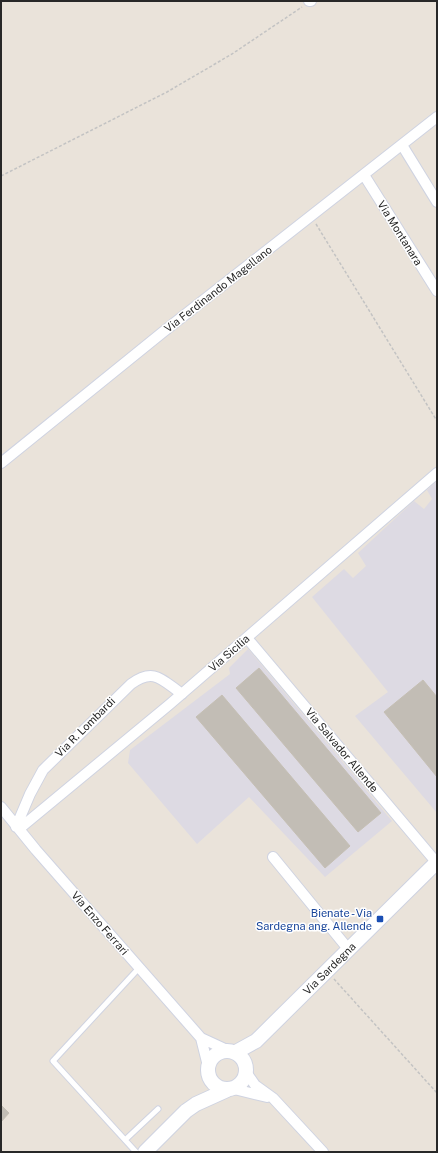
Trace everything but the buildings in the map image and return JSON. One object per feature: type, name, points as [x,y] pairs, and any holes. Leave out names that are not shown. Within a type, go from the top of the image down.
[{"type":"street","name":"Via Ferdinando Magellano","points":[[1,463],[437,117]]},
{"type":"street","points":[[402,145],[437,202]]},
{"type":"street","name":"Via Montanara","points":[[364,175],[437,291]]},
{"type":"street","name":"Via Sicilia","points":[[17,828],[182,694],[437,473]]},
{"type":"street","name":"Via Salvador Allende","points":[[247,638],[437,862]]},
{"type":"street","name":"Via R. Lombardi","points":[[17,828],[30,794],[43,770],[140,676],[149,674],[157,676],[182,694]]},
{"type":"street","name":"Via Enzo Ferrari","points":[[1,807],[17,828],[138,968],[201,1038],[232,1051]]},
{"type":"street","points":[[273,857],[349,950]]},
{"type":"street","name":"Via Sardegna","points":[[232,1051],[256,1040],[327,972],[437,862]]},
{"type":"street","name":"Via Enzo Ferrari","points":[[201,1038],[208,1071]]},
{"type":"street","name":"Via Sardegna","points":[[246,1068],[256,1040]]},
{"type":"street","points":[[196,1104],[213,1056],[221,1051],[232,1051],[240,1055],[255,1085],[273,1098],[323,1152]]},
{"type":"street","points":[[145,1152],[186,1111],[196,1104],[241,1084],[246,1068]]},
{"type":"street","points":[[208,1071],[212,1083],[218,1088],[273,1098]]},
{"type":"lane","points":[[136,1152],[53,1061],[138,968]]},
{"type":"lane","points":[[125,1140],[158,1109]]},
{"type":"path","points":[[1,176],[167,92],[232,54],[310,1]]},
{"type":"path","points":[[311,216],[437,421]]},
{"type":"path","points":[[327,972],[437,1093]]},
{"type":"shaded area","points":[[437,481],[437,813],[355,716],[388,692],[312,597],[344,569],[353,578],[366,566],[358,553],[414,501],[424,509],[432,499],[427,490]]},
{"type":"shaded area","points":[[248,649],[392,821],[325,877],[249,797],[197,844],[128,763],[130,750],[230,674],[229,668]]},
{"type":"place","name":"Bienate - Via Sardegna ang. Allende","points":[[380,919]]}]
